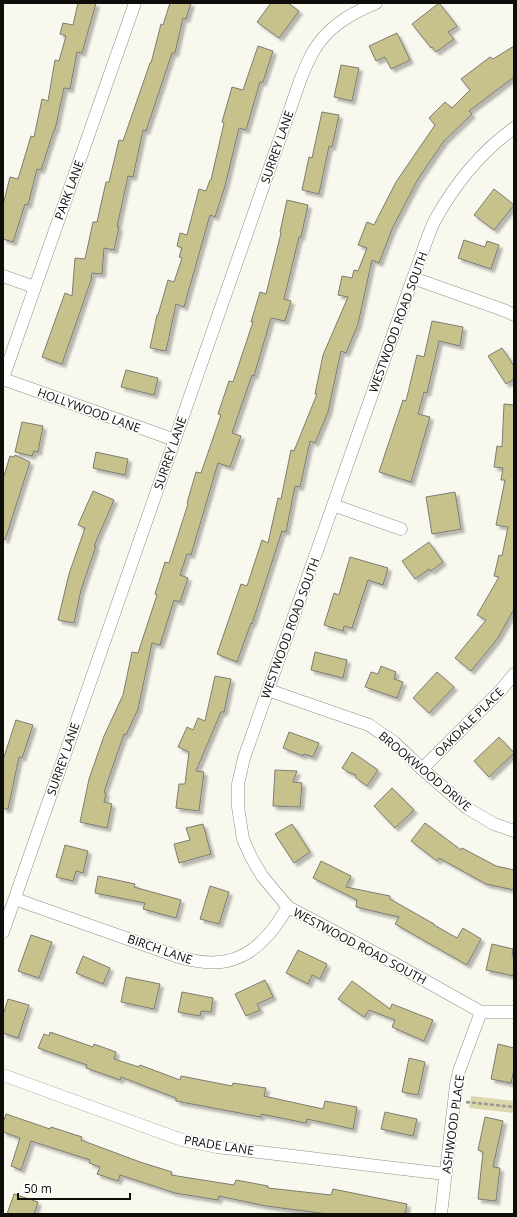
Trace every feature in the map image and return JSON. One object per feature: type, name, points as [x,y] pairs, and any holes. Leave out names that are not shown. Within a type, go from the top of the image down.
[{"type":"street","name":"PARK LANE","points":[[3,379],[34,287],[135,3]]},
{"type":"street","name":"SURREY LANE","points":[[3,932],[301,78],[312,52],[327,33],[356,11],[376,3]]},
{"type":"street","name":"WESTWOOD ROAD SOUTH","points":[[514,128],[496,141],[481,156],[462,179],[434,221],[244,758],[238,784],[238,807],[243,839],[262,876],[288,907],[383,957],[481,1012],[514,1012]]},
{"type":"street","points":[[3,276],[34,287]]},
{"type":"street","points":[[413,278],[514,315]]},
{"type":"street","name":"HOLLYWOOD LANE","points":[[3,379],[175,440]]},
{"type":"street","points":[[333,505],[401,529]]},
{"type":"street","name":"OAKDALE PLACE","points":[[422,769],[502,690],[514,674]]},
{"type":"street","name":"BROOKWOOD DRIVE","points":[[268,690],[369,726],[394,742],[422,769],[467,808],[494,824],[514,831]]},
{"type":"street","name":"BIRCH LANE","points":[[15,899],[179,957],[208,964],[231,960],[244,955],[255,948],[267,937],[288,907]]},
{"type":"street","name":"ASHWOOD PLACE","points":[[441,1214],[454,1100],[459,1071],[481,1012]]},
{"type":"street","name":"PRADE LANE","points":[[3,1075],[182,1140],[217,1147],[445,1174]]},
{"type":"path","points":[[454,1100],[514,1107]]},
{"type":"shaded area","points":[[471,1096],[514,1101],[514,1113],[469,1108]]},
{"type":"building","points":[[78,3],[96,3],[82,53],[77,52],[70,89],[64,88],[55,130],[41,170],[37,169],[28,205],[25,204],[13,242],[3,239],[3,205],[10,177],[18,179],[31,136],[34,137],[42,99],[48,101],[55,60],[59,61],[66,36],[60,34],[63,23],[73,25]]},
{"type":"building","points":[[170,3],[191,3],[186,19],[183,18],[175,53],[172,53],[146,131],[143,130],[133,177],[128,176],[117,227],[119,227],[114,250],[104,248],[102,274],[92,273],[91,280],[62,364],[42,357],[65,293],[72,296],[75,258],[85,259],[93,222],[97,222],[106,182],[109,182],[119,140],[123,141],[151,63],[161,24],[163,25]]},
{"type":"building","points":[[271,3],[288,3],[299,11],[279,38],[257,22]]},
{"type":"building","points":[[439,3],[457,26],[448,32],[454,39],[436,52],[412,24]]},
{"type":"building","points":[[397,33],[410,60],[391,69],[385,57],[376,61],[369,46]]},
{"type":"building","points":[[258,46],[273,51],[263,82],[260,82],[246,130],[239,128],[225,186],[215,217],[210,215],[184,307],[176,304],[166,351],[150,348],[157,315],[168,280],[174,282],[182,258],[179,257],[182,248],[177,246],[180,233],[187,235],[199,189],[206,191],[211,180],[224,123],[222,122],[232,87],[243,90]]},
{"type":"building","points":[[514,46],[514,77],[469,111],[472,114],[444,141],[418,179],[392,229],[379,263],[372,260],[358,324],[346,353],[341,351],[328,412],[315,443],[310,441],[300,487],[295,486],[286,532],[282,531],[252,624],[251,623],[237,662],[217,654],[241,584],[247,586],[262,540],[268,543],[278,498],[281,499],[291,450],[294,451],[317,394],[315,394],[323,355],[348,297],[338,295],[342,276],[352,278],[354,270],[358,271],[367,248],[358,245],[367,222],[374,225],[396,182],[435,125],[429,118],[445,102],[452,108],[470,90],[461,79],[490,57],[493,59]]},
{"type":"building","points":[[341,65],[359,68],[352,101],[334,97]]},
{"type":"building","points":[[322,112],[339,115],[332,147],[329,146],[319,194],[302,190],[309,157],[312,158]]},
{"type":"building","points":[[494,189],[514,205],[494,230],[474,215]]},
{"type":"building","points":[[287,200],[308,205],[284,299],[291,301],[285,321],[271,318],[254,376],[252,375],[232,433],[241,436],[230,467],[218,463],[191,555],[187,554],[180,575],[188,578],[180,602],[174,600],[160,645],[152,643],[138,709],[126,735],[124,734],[104,792],[106,793],[104,802],[112,804],[107,828],[80,822],[89,779],[104,736],[123,695],[132,652],[138,653],[157,595],[155,594],[165,562],[169,563],[188,504],[187,503],[196,472],[201,473],[221,415],[218,414],[229,381],[233,382],[253,322],[251,322],[260,292],[266,294],[281,233]]},
{"type":"building","points":[[464,240],[485,247],[487,241],[499,245],[491,269],[458,258]]},
{"type":"building","points":[[432,321],[463,327],[460,346],[439,341],[427,393],[424,392],[418,414],[430,417],[411,482],[379,472],[403,400],[406,401],[417,355],[424,357]]},
{"type":"building","points":[[502,348],[514,366],[514,379],[506,384],[488,356]]},
{"type":"building","points":[[126,370],[158,378],[154,395],[121,387]]},
{"type":"building","points":[[504,404],[514,405],[514,609],[498,638],[471,671],[455,658],[486,620],[477,615],[499,577],[494,576],[499,555],[502,556],[508,527],[496,525],[505,480],[501,480],[503,468],[494,467],[497,446],[502,447]]},
{"type":"building","points":[[22,422],[43,426],[38,452],[34,451],[32,456],[15,452]]},
{"type":"building","points":[[96,452],[128,459],[125,475],[93,468]]},
{"type":"building","points":[[15,455],[30,462],[5,540],[3,539],[3,479],[10,456],[14,457]]},
{"type":"building","points":[[93,491],[114,500],[94,546],[96,546],[81,590],[74,623],[58,620],[69,574],[85,528],[78,525]]},
{"type":"building","points":[[455,492],[461,529],[432,534],[426,497]]},
{"type":"building","points":[[429,542],[443,562],[431,571],[429,569],[415,579],[402,561]]},
{"type":"building","points":[[350,557],[388,568],[383,585],[368,580],[352,628],[344,626],[343,631],[324,625],[334,593],[339,595]]},
{"type":"building","points":[[315,652],[347,660],[343,678],[311,670]]},
{"type":"building","points":[[381,666],[396,672],[394,679],[403,682],[397,698],[365,687],[371,672],[378,674]]},
{"type":"building","points":[[437,672],[454,687],[429,713],[413,698]]},
{"type":"building","points":[[215,676],[231,679],[224,712],[221,712],[196,771],[204,772],[199,811],[176,808],[179,784],[185,784],[189,752],[178,747],[187,727],[193,730],[198,718],[205,721]]},
{"type":"building","points":[[16,720],[33,725],[22,758],[19,757],[8,809],[3,809],[3,760]]},
{"type":"building","points":[[289,732],[319,743],[313,757],[304,754],[303,756],[283,748]]},
{"type":"building","points":[[499,737],[514,753],[489,777],[474,761]]},
{"type":"building","points":[[352,752],[378,770],[367,786],[356,778],[356,775],[342,768]]},
{"type":"building","points":[[275,770],[297,771],[293,782],[302,783],[300,807],[273,806]]},
{"type":"building","points":[[392,788],[414,810],[395,828],[374,806]]},
{"type":"building","points":[[425,823],[461,850],[462,848],[496,866],[514,870],[514,890],[486,884],[439,858],[437,861],[411,841]]},
{"type":"building","points":[[203,824],[211,854],[179,863],[174,844],[190,840],[186,828]]},
{"type":"building","points":[[292,824],[310,852],[294,863],[275,834]]},
{"type":"building","points":[[65,845],[88,851],[83,873],[76,871],[73,881],[56,877]]},
{"type":"building","points":[[321,861],[351,876],[346,887],[390,896],[390,899],[457,938],[463,928],[481,939],[467,965],[395,924],[399,917],[356,907],[357,900],[313,878]]},
{"type":"building","points":[[98,876],[135,884],[134,887],[181,900],[176,918],[143,909],[145,903],[95,893]]},
{"type":"building","points":[[210,886],[229,892],[219,924],[200,919]]},
{"type":"building","points":[[31,935],[52,942],[39,978],[18,971]]},
{"type":"building","points":[[492,944],[513,949],[512,956],[514,957],[514,976],[486,970]]},
{"type":"building","points":[[298,950],[327,964],[320,979],[312,975],[308,984],[286,973]]},
{"type":"building","points":[[83,956],[110,968],[103,984],[76,973]]},
{"type":"building","points":[[126,977],[160,984],[154,1009],[121,1002]]},
{"type":"building","points":[[265,980],[273,997],[257,1004],[260,1010],[246,1016],[235,994]]},
{"type":"building","points":[[352,981],[390,1009],[392,1004],[433,1020],[424,1041],[392,1027],[395,1020],[369,1010],[364,1017],[338,999]]},
{"type":"building","points":[[182,992],[213,998],[211,1012],[201,1011],[200,1016],[178,1012]]},
{"type":"building","points":[[8,999],[29,1005],[18,1038],[3,1033],[3,1015]]},
{"type":"building","points":[[50,1032],[93,1047],[94,1044],[116,1052],[114,1059],[139,1067],[140,1065],[180,1080],[181,1076],[232,1086],[233,1083],[266,1088],[264,1096],[323,1109],[325,1101],[357,1107],[353,1129],[307,1119],[306,1123],[261,1114],[261,1117],[176,1101],[176,1098],[121,1077],[120,1080],[86,1068],[87,1065],[38,1048],[44,1034],[49,1036]]},
{"type":"building","points":[[498,1044],[514,1048],[514,1070],[511,1083],[491,1079]]},
{"type":"building","points":[[409,1058],[425,1062],[418,1095],[402,1092]]},
{"type":"building","points":[[385,1112],[417,1119],[413,1136],[381,1129]]},
{"type":"building","points":[[6,1114],[50,1129],[51,1127],[82,1137],[81,1140],[172,1172],[171,1175],[234,1185],[236,1180],[268,1186],[268,1188],[331,1195],[333,1189],[407,1204],[405,1214],[328,1214],[266,1206],[219,1196],[218,1200],[175,1193],[120,1175],[118,1181],[97,1174],[100,1167],[89,1163],[90,1160],[31,1141],[21,1170],[11,1166],[20,1138],[3,1132],[3,1123]]},
{"type":"building","points":[[485,1117],[503,1121],[493,1167],[500,1168],[496,1201],[478,1199],[483,1152],[478,1150]]},
{"type":"building","points":[[14,1194],[38,1202],[34,1214],[7,1214]]}]
